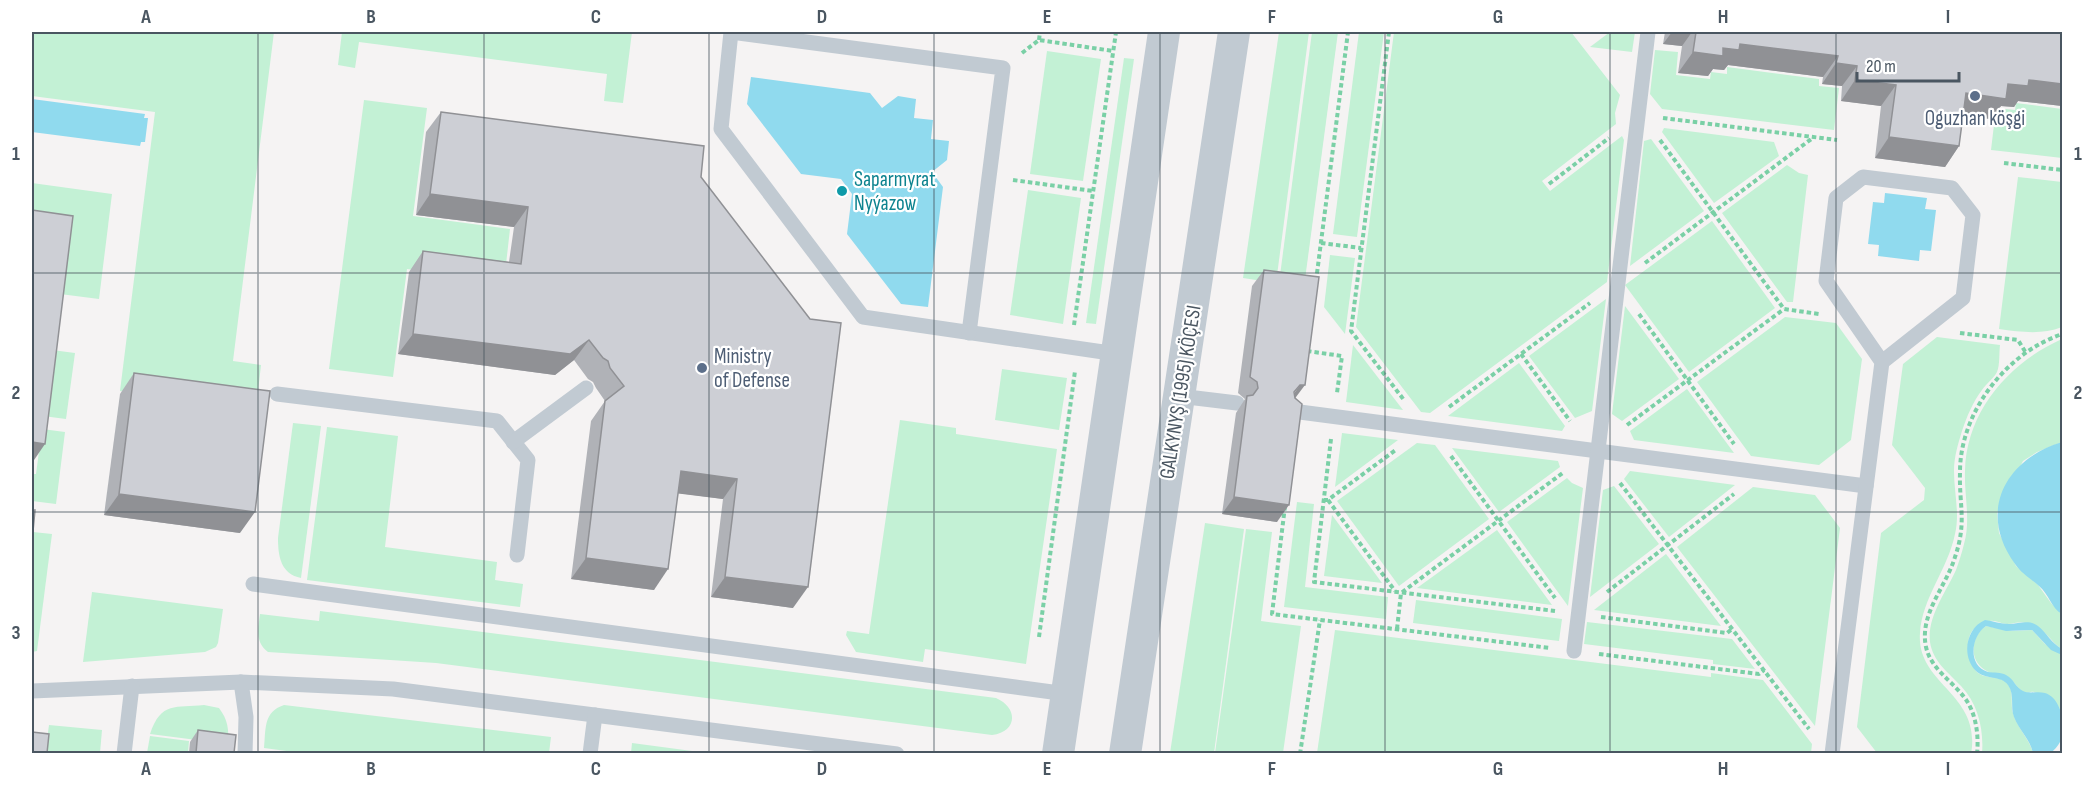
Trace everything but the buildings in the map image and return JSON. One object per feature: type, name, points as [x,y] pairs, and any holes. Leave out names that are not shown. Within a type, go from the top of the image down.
[{"type":"street","points":[[1058,753],[1164,32]]},
{"type":"street","name":"GALKYNYŞ (1995) KÖÇESI","points":[[1125,753],[1234,32]]},
{"type":"lane","points":[[969,333],[1003,68],[731,32],[721,129],[863,317],[969,333],[1116,354]]},
{"type":"lane","points":[[1574,651],[1572,614],[1597,451],[1648,32]]},
{"type":"lane","points":[[1832,753],[1882,362],[1826,281],[1836,198],[1863,177],[1952,188],[1973,215],[1963,298],[1882,362]]},
{"type":"lane","points":[[513,442],[586,388]]},
{"type":"lane","points":[[278,394],[497,421],[528,460],[517,555]]},
{"type":"lane","points":[[1179,396],[1237,403]]},
{"type":"lane","points":[[1292,411],[1866,486]]},
{"type":"lane","points":[[253,584],[1067,694]]},
{"type":"lane","points":[[241,682],[246,717],[245,753]]},
{"type":"lane","points":[[32,692],[241,682],[393,689],[897,753]]},
{"type":"lane","points":[[124,753],[132,686]]},
{"type":"lane","points":[[590,753],[595,715]]},
{"type":"path","points":[[1040,32],[1039,40],[1113,51]]},
{"type":"path","points":[[1038,640],[1076,379],[1074,323],[1116,32]]},
{"type":"path","points":[[1315,286],[1348,32]]},
{"type":"path","points":[[1389,32],[1350,331],[1424,428],[1443,446],[1498,521],[1572,614]]},
{"type":"path","points":[[1549,184],[1638,115],[1837,140]]},
{"type":"path","points":[[1326,500],[1814,137]]},
{"type":"path","points":[[2004,163],[2062,170]]},
{"type":"path","points":[[988,176],[1093,191]]},
{"type":"path","points":[[1321,243],[1361,248]]},
{"type":"path","points":[[1572,614],[1668,545],[1744,486],[1742,454],[1617,283]]},
{"type":"path","points":[[1398,592],[1597,451],[1626,426],[1784,309]]},
{"type":"path","points":[[1977,753],[1977,736],[1973,716],[1964,698],[1939,672],[1928,656],[1925,642],[1926,625],[1936,596],[1955,558],[1960,538],[1963,517],[1960,482],[1961,458],[1977,407],[1990,388],[2011,366],[2038,344],[2062,334]]},
{"type":"path","points":[[1308,340],[1307,351],[1342,356],[1326,500],[1314,582],[1727,633],[1732,629]]},
{"type":"path","points":[[1521,354],[1570,422],[1597,451],[1814,735],[1834,738]]},
{"type":"path","points":[[1287,495],[1272,614],[1759,674],[1764,670]]},
{"type":"path","points":[[1326,500],[1398,592],[1397,629]]},
{"type":"path","points":[[1300,753],[1320,620]]},
{"type":"green space","points":[[32,32],[274,32],[233,361],[261,365],[256,409],[120,391],[155,112],[32,96]]},
{"type":"green space","points":[[342,32],[632,32],[623,103],[604,101],[607,74],[359,42],[355,68],[338,65]]},
{"type":"green space","points":[[1279,32],[1309,32],[1276,283],[1243,278]]},
{"type":"green space","points":[[1312,32],[1338,32],[1304,287],[1279,283]]},
{"type":"green space","points":[[1359,32],[1384,32],[1357,237],[1333,234]]},
{"type":"green space","points":[[1394,32],[1571,32],[1620,95],[1615,113],[1616,124],[1542,181],[1550,191],[1622,136],[1624,140],[1607,282],[1430,413],[1421,412],[1356,327]]},
{"type":"green space","points":[[1610,32],[1635,32],[1632,52],[1590,47]]},
{"type":"green space","points":[[1655,50],[1678,52],[1676,75],[1710,79],[1711,72],[1727,74],[1727,67],[1819,79],[1819,86],[1839,88],[1834,130],[1662,109],[1650,94]]},
{"type":"green space","points":[[1047,51],[1101,59],[1083,181],[1030,174]]},
{"type":"green space","points":[[1124,58],[1134,59],[1096,324],[1086,323]]},
{"type":"green space","points":[[364,100],[427,108],[413,216],[510,229],[504,282],[407,269],[393,377],[329,369]]},
{"type":"green space","points":[[2016,103],[2062,109],[2062,158],[1991,150],[1996,108],[2015,110]]},
{"type":"green space","points":[[1664,128],[1774,142],[1779,156],[1714,203],[1662,132]]},
{"type":"green space","points":[[1651,139],[1704,211],[1630,266],[1644,141]]},
{"type":"green space","points":[[1787,165],[1799,173],[1808,175],[1793,302],[1787,302],[1722,213]]},
{"type":"green space","points":[[2018,177],[2062,182],[2062,327],[2054,330],[2031,332],[1999,329]]},
{"type":"green space","points":[[32,183],[112,194],[99,299],[60,294],[32,224]]},
{"type":"green space","points":[[1028,190],[1081,198],[1063,324],[1010,315]]},
{"type":"green space","points":[[1712,221],[1775,308],[1689,372],[1625,285]]},
{"type":"green space","points":[[1330,255],[1355,258],[1345,334],[1324,307]]},
{"type":"green space","points":[[1606,299],[1592,411],[1575,418],[1529,356]]},
{"type":"green space","points":[[1625,306],[1679,379],[1622,421],[1612,414]]},
{"type":"green space","points":[[1785,317],[1836,323],[1862,359],[1851,440],[1819,465],[1751,456],[1697,382]]},
{"type":"green space","points":[[1937,337],[2000,345],[1997,372],[1973,404],[1959,441],[1954,466],[1957,511],[1955,534],[1952,547],[1925,608],[1920,633],[1921,651],[1928,665],[1959,703],[1967,717],[1972,733],[1971,754],[1877,753],[1857,727],[1881,533],[1924,500],[1925,488],[1892,445],[1903,364]]},
{"type":"green space","points":[[2062,339],[2062,442],[2037,452],[2023,461],[1997,513],[1999,533],[2016,566],[2038,585],[2062,614],[2062,649],[2044,632],[2023,622],[2007,624],[1990,621],[1981,624],[1971,633],[1968,646],[1974,668],[1981,675],[1998,678],[2009,685],[2015,718],[2033,753],[1982,754],[1981,726],[1976,709],[1967,693],[1934,655],[1930,642],[1931,623],[1956,570],[1966,535],[1965,471],[1967,449],[1973,428],[1994,391],[2009,375],[2025,361]]},
{"type":"green space","points":[[1353,345],[1403,410],[1346,402]]},
{"type":"green space","points":[[52,350],[75,353],[66,419],[43,416]]},
{"type":"green space","points":[[1519,363],[1565,426],[1562,431],[1448,416]]},
{"type":"green space","points":[[1002,369],[1067,378],[1059,430],[995,420]]},
{"type":"green space","points":[[1687,389],[1734,453],[1634,440],[1630,431]]},
{"type":"green space","points":[[900,420],[956,428],[956,434],[1057,449],[1026,664],[925,649],[923,662],[856,652],[846,635],[847,631],[869,634]]},
{"type":"green space","points":[[293,423],[321,426],[301,578],[285,569],[278,545]]},
{"type":"green space","points":[[327,427],[398,436],[385,547],[497,562],[495,580],[523,584],[520,607],[307,580]]},
{"type":"green space","points":[[42,429],[65,432],[56,504],[32,501],[32,474],[36,474]]},
{"type":"green space","points":[[1342,433],[1398,440],[1335,487]]},
{"type":"green space","points":[[1417,443],[1435,445],[1489,519],[1399,586],[1337,501]]},
{"type":"green space","points":[[1452,448],[1558,461],[1560,467],[1499,512]]},
{"type":"green space","points":[[1630,471],[1735,485],[1669,537],[1624,479]]},
{"type":"green space","points":[[1567,478],[1583,488],[1568,606],[1507,522]]},
{"type":"green space","points":[[1614,486],[1659,544],[1590,597],[1603,490]]},
{"type":"green space","points":[[1753,487],[1815,495],[1840,528],[1815,726],[1677,547]]},
{"type":"green space","points":[[1297,502],[1314,504],[1305,587],[1388,597],[1386,619],[1284,607]]},
{"type":"green space","points":[[1332,515],[1382,583],[1324,576]]},
{"type":"green space","points":[[1205,523],[1244,529],[1214,753],[1170,753]]},
{"type":"green space","points":[[1246,529],[1272,532],[1261,621],[1301,626],[1283,753],[1215,753]]},
{"type":"green space","points":[[1497,530],[1552,605],[1417,588]]},
{"type":"green space","points":[[33,532],[52,534],[37,651],[32,652]]},
{"type":"green space","points":[[1666,554],[1721,626],[1594,610]]},
{"type":"green space","points":[[92,592],[223,609],[218,643],[216,647],[205,652],[83,662]]},
{"type":"green space","points":[[1416,600],[1562,619],[1559,641],[1413,623]]},
{"type":"green space","points":[[320,611],[996,698],[1009,708],[1012,719],[1006,729],[992,735],[436,663],[268,652],[261,644],[258,635],[260,614],[319,621]]},
{"type":"green space","points":[[1587,622],[1732,639],[1755,669],[1713,664],[1713,660],[1584,644]]},
{"type":"green space","points":[[1986,626],[2012,631],[2032,630],[2045,644],[2062,655],[2062,722],[2059,707],[2037,693],[2023,692],[2011,680],[1985,670],[1976,660],[1973,648],[1975,641]]},
{"type":"green space","points":[[1335,630],[1711,677],[1711,673],[1763,680],[1812,744],[1811,753],[1317,753]]},
{"type":"green space","points":[[204,705],[219,708],[222,712],[227,725],[228,744],[150,734],[154,723],[165,711],[171,708]]},
{"type":"green space","points":[[284,705],[551,737],[549,753],[309,754],[264,748],[269,717],[277,708]]},
{"type":"green space","points":[[49,725],[102,730],[100,753],[45,754]]},
{"type":"green space","points":[[150,736],[189,741],[188,753],[147,753]]},
{"type":"green space","points":[[632,743],[707,753],[631,753]]},
{"type":"water","points":[[751,77],[870,93],[882,108],[898,96],[916,99],[914,118],[933,120],[931,139],[949,141],[947,160],[932,172],[943,187],[928,307],[901,304],[847,234],[852,194],[841,179],[801,174],[747,104]]},
{"type":"water","points":[[32,99],[145,114],[144,118],[148,118],[145,142],[141,142],[140,146],[32,132]]},
{"type":"water","points":[[1885,193],[1927,198],[1925,209],[1936,210],[1931,251],[1920,250],[1919,261],[1878,256],[1879,245],[1868,244],[1873,202],[1884,203]]},
{"type":"water","points":[[2062,442],[2062,614],[2042,589],[2015,564],[2004,545],[1998,525],[1998,507],[2003,490],[2012,474],[2025,461],[2042,450]]},
{"type":"water","points":[[1985,620],[2006,624],[2028,622],[2035,624],[2062,649],[2062,655],[2051,650],[2032,630],[2006,631],[1986,626],[1977,637],[1974,650],[1974,657],[1981,669],[2004,674],[2023,691],[2045,693],[2056,701],[2062,714],[2063,729],[2060,742],[2051,753],[2033,753],[2014,717],[2008,685],[2001,680],[1980,674],[1971,665],[1967,650],[1970,636],[1973,629]]},
{"type":"place","name":"Oguzhan köşgi","points":[[1975,96]]},
{"type":"place","name":"Saparmyrat Nyýazow","points":[[842,191]]},
{"type":"place","name":"Ministry of Defense","points":[[702,368]]}]
